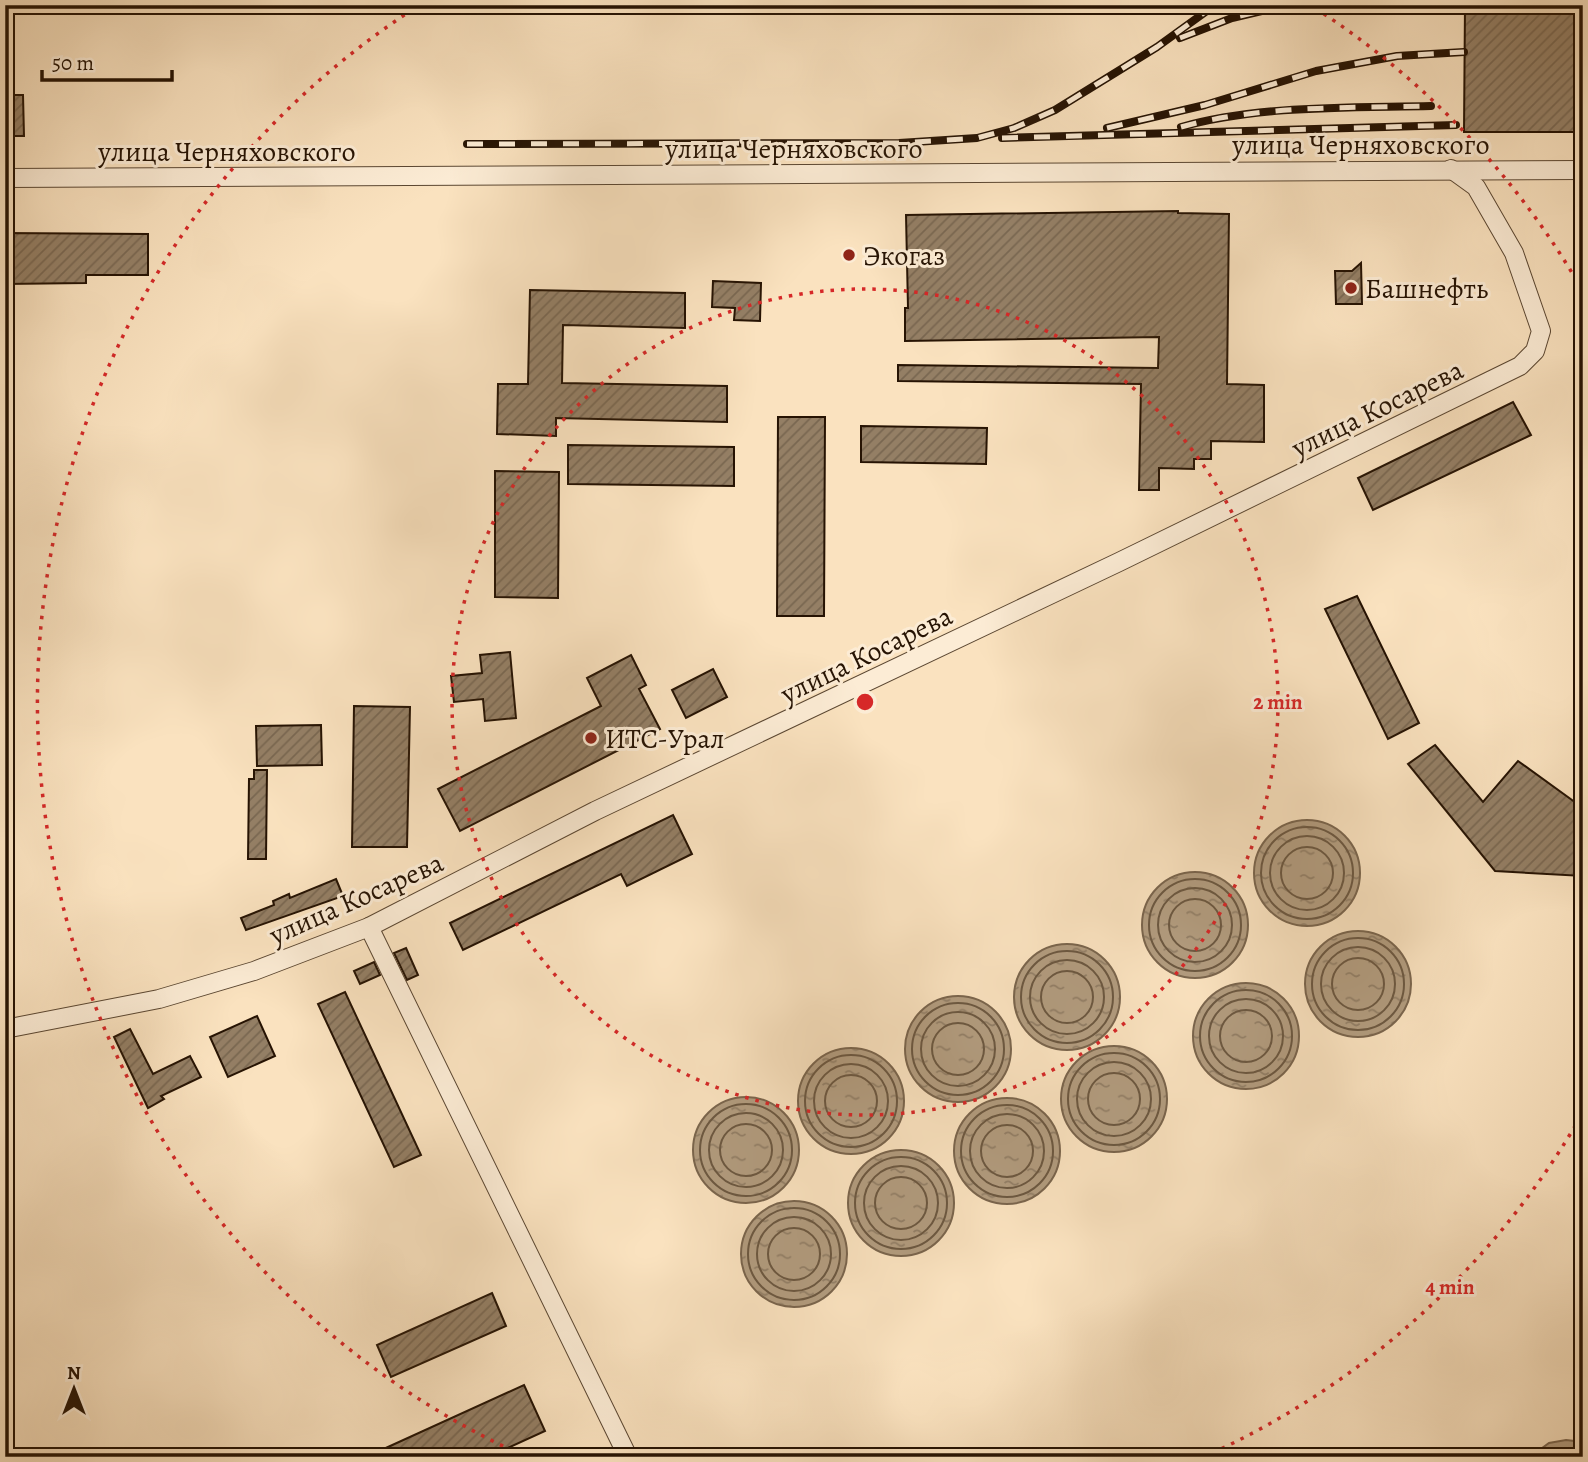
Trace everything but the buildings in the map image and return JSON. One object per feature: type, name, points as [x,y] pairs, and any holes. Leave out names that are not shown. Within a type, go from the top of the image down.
[{"type":"street","name":"улица Косарева","points":[[5,1029],[159,999],[254,971],[369,927],[595,811],[1131,556],[1520,366],[1535,351],[1541,331],[1514,253],[1476,187],[1451,170]]},
{"type":"street","name":"улица Черняховского","points":[[5,178],[1583,170]]},
{"type":"street","points":[[369,927],[628,1457]]},
{"type":"water","points":[[1307,820],[1327,824],[1344,836],[1356,853],[1360,873],[1356,893],[1344,910],[1327,922],[1307,926],[1287,922],[1270,910],[1258,893],[1254,873],[1258,853],[1270,836],[1287,824]]},
{"type":"water","points":[[1195,872],[1215,876],[1232,888],[1244,905],[1248,925],[1244,945],[1232,962],[1215,974],[1195,978],[1175,974],[1158,962],[1146,945],[1142,925],[1146,905],[1158,888],[1175,876]]},
{"type":"water","points":[[1358,931],[1378,935],[1395,947],[1407,964],[1411,984],[1407,1004],[1395,1021],[1378,1033],[1358,1037],[1338,1033],[1321,1021],[1309,1004],[1305,984],[1309,964],[1321,947],[1338,935]]},
{"type":"water","points":[[1067,944],[1087,948],[1104,960],[1116,977],[1120,997],[1116,1017],[1104,1034],[1087,1046],[1067,1050],[1047,1046],[1030,1034],[1018,1017],[1014,997],[1018,977],[1030,960],[1047,948]]},
{"type":"water","points":[[1246,983],[1266,987],[1283,999],[1295,1016],[1299,1036],[1295,1056],[1283,1073],[1266,1085],[1246,1089],[1226,1085],[1209,1073],[1197,1056],[1193,1036],[1197,1016],[1209,999],[1226,987]]},
{"type":"water","points":[[958,996],[978,1000],[995,1012],[1007,1029],[1011,1049],[1007,1069],[995,1086],[978,1098],[958,1102],[938,1098],[921,1086],[909,1069],[905,1049],[909,1029],[921,1012],[938,1000]]},
{"type":"water","points":[[1114,1046],[1134,1050],[1151,1062],[1163,1079],[1167,1099],[1163,1119],[1151,1136],[1134,1148],[1114,1152],[1094,1148],[1077,1136],[1065,1119],[1061,1099],[1065,1079],[1077,1062],[1094,1050]]},
{"type":"water","points":[[851,1048],[871,1052],[888,1064],[900,1081],[904,1101],[900,1121],[888,1138],[871,1150],[851,1154],[831,1150],[814,1138],[802,1121],[798,1101],[802,1081],[814,1064],[831,1052]]},
{"type":"water","points":[[746,1097],[766,1101],[783,1113],[795,1130],[799,1150],[795,1170],[783,1187],[766,1199],[746,1203],[726,1199],[709,1187],[697,1170],[693,1150],[697,1130],[709,1113],[726,1101]]},
{"type":"water","points":[[1007,1098],[1027,1102],[1044,1114],[1056,1131],[1060,1151],[1056,1171],[1044,1188],[1027,1200],[1007,1204],[987,1200],[970,1188],[958,1171],[954,1151],[958,1131],[970,1114],[987,1102]]},
{"type":"water","points":[[901,1150],[921,1154],[938,1166],[950,1183],[954,1203],[950,1223],[938,1240],[921,1252],[901,1256],[881,1252],[864,1240],[852,1223],[848,1203],[852,1183],[864,1166],[881,1154]]},
{"type":"water","points":[[794,1201],[814,1205],[831,1217],[843,1234],[847,1254],[843,1274],[831,1291],[814,1303],[794,1307],[774,1303],[757,1291],[745,1274],[741,1254],[745,1234],[757,1217],[774,1205]]},
{"type":"water","points":[[1566,1440],[1583,1442],[1583,1457],[1530,1457],[1549,1443]]},
{"type":"railway","points":[[467,144],[899,143],[977,138],[1014,128],[1055,110],[1157,47],[1215,5]]},
{"type":"railway","points":[[1180,38],[1232,18],[1287,5]]},
{"type":"railway","points":[[1107,128],[1205,105],[1316,71],[1397,56],[1464,52]]},
{"type":"railway","points":[[1181,127],[1273,111],[1431,106]]},
{"type":"railway","points":[[1002,138],[1456,125]]},
{"type":"place","name":"Экогаз","points":[[849,255]]},
{"type":"place","name":"Башнефть","points":[[1351,288]]},
{"type":"place","name":"ИТС-Урал","points":[[591,738]]}]
